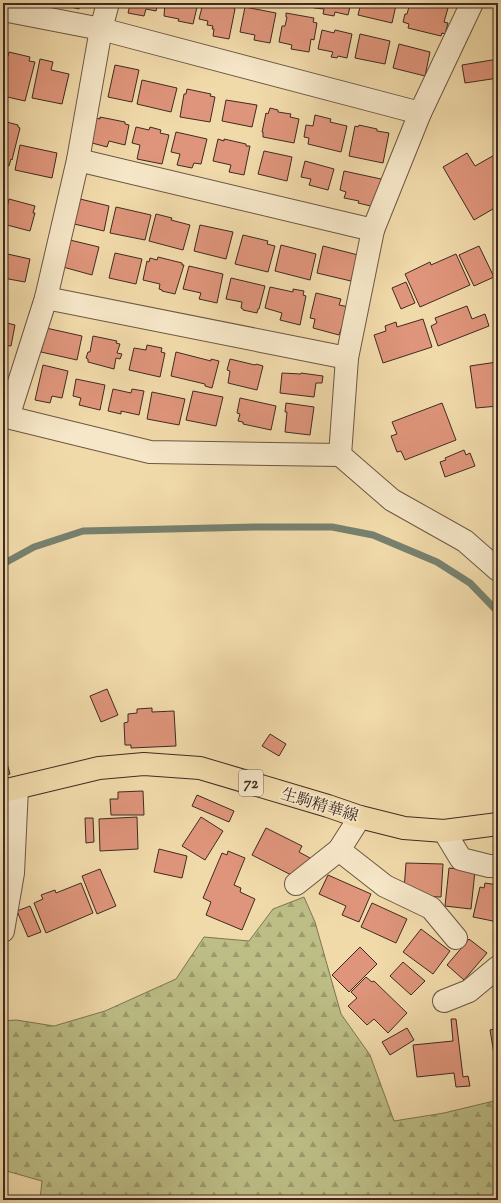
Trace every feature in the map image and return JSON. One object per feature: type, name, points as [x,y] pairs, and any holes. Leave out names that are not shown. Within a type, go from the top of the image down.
[{"type":"main road","name":"生駒精華線","points":[[10,789],[99,768],[144,764],[200,768],[360,817],[404,828],[444,831],[498,824]]},
{"type":"street","points":[[108,3],[78,160],[46,298],[6,416],[150,452],[340,455],[392,500],[465,540],[498,570]]},
{"type":"street","points":[[340,455],[347,358],[373,230],[420,113],[472,3]]},
{"type":"street","points":[[3,10],[102,29],[420,113]]},
{"type":"street","points":[[78,160],[373,230]]},
{"type":"street","points":[[46,298],[347,358]]},
{"type":"street","points":[[3,931],[12,873],[10,789]]},
{"type":"street","points":[[296,884],[339,850],[360,817]]},
{"type":"street","points":[[444,831],[461,859],[489,866],[498,866]]},
{"type":"street","points":[[339,850],[386,886],[431,908],[456,938]]},
{"type":"street","points":[[444,1001],[469,991],[498,967]]},
{"type":"green space","points":[[304,897],[315,922],[341,1014],[370,1055],[394,1121],[444,1113],[498,1100],[498,1200],[40,1200],[42,1181],[3,1170],[3,1021],[16,1020],[54,1026],[105,1011],[176,979],[204,937],[249,941],[273,909]]},
{"type":"building","points":[[54,3],[84,3],[83,7],[80,6],[79,9]]},
{"type":"building","points":[[128,3],[158,3],[156,11],[146,9],[144,16],[128,13],[130,5]]},
{"type":"building","points":[[165,3],[198,3],[193,24],[164,16]]},
{"type":"building","points":[[203,3],[222,3],[235,6],[229,39],[213,36],[213,26],[207,25],[208,21],[199,19]]},
{"type":"building","points":[[315,3],[351,3],[348,15],[335,12],[334,16],[323,14],[324,9],[314,8]]},
{"type":"building","points":[[361,3],[390,3],[396,5],[392,23],[358,15]]},
{"type":"building","points":[[410,3],[436,3],[440,4],[440,6],[448,8],[444,22],[448,23],[445,34],[442,33],[441,36],[408,28],[409,24],[403,22]]},
{"type":"building","points":[[245,7],[276,13],[270,43],[254,40],[255,35],[240,32]]},
{"type":"building","points":[[286,13],[314,18],[313,22],[317,23],[314,40],[311,39],[309,52],[291,49],[292,45],[279,42],[282,26],[285,26],[287,17]]},
{"type":"building","points":[[322,30],[334,33],[335,30],[352,34],[347,58],[338,56],[337,58],[331,57],[333,52],[318,49]]},
{"type":"building","points":[[360,34],[390,41],[385,64],[355,58]]},
{"type":"building","points":[[399,44],[430,52],[425,76],[393,68]]},
{"type":"building","points":[[9,52],[30,57],[29,61],[35,62],[25,101],[3,96],[3,54],[8,56]]},
{"type":"building","points":[[40,59],[53,62],[51,70],[69,74],[62,104],[32,98]]},
{"type":"building","points":[[498,59],[498,78],[465,83],[462,65]]},
{"type":"building","points":[[115,65],[139,70],[132,102],[108,97]]},
{"type":"building","points":[[142,80],[177,88],[171,112],[137,104]]},
{"type":"building","points":[[187,89],[211,94],[210,96],[215,97],[210,122],[180,117],[184,94],[186,94]]},
{"type":"building","points":[[226,100],[257,105],[252,127],[222,121]]},
{"type":"building","points":[[270,108],[278,110],[278,112],[291,114],[290,117],[299,119],[294,143],[263,137],[262,132],[266,113],[268,114]]},
{"type":"building","points":[[315,115],[331,119],[330,122],[347,126],[341,152],[308,144],[309,138],[304,137],[306,125],[313,126]]},
{"type":"building","points":[[100,117],[125,122],[125,124],[129,125],[125,145],[109,141],[107,147],[92,143],[93,138],[91,137],[95,118],[100,119]]},
{"type":"building","points":[[3,121],[18,125],[20,128],[12,160],[11,159],[9,166],[3,165]]},
{"type":"building","points":[[359,125],[389,133],[383,163],[349,156],[355,126],[358,127]]},
{"type":"building","points":[[136,127],[149,130],[150,127],[161,130],[160,133],[169,135],[162,164],[137,159],[140,145],[132,143]]},
{"type":"building","points":[[176,132],[207,139],[201,164],[194,163],[192,168],[177,165],[180,154],[171,152]]},
{"type":"building","points":[[218,139],[224,141],[224,139],[250,146],[244,175],[229,172],[231,165],[213,161]]},
{"type":"building","points":[[20,145],[57,153],[52,178],[15,170]]},
{"type":"building","points":[[264,151],[292,157],[287,181],[258,174]]},
{"type":"building","points":[[467,153],[475,166],[498,153],[498,206],[474,220],[443,167]]},
{"type":"building","points":[[305,161],[334,169],[328,190],[309,185],[311,179],[301,177]]},
{"type":"building","points":[[344,171],[381,179],[375,207],[358,203],[359,201],[344,198],[346,192],[340,190]]},
{"type":"building","points":[[76,198],[109,206],[104,231],[70,223]]},
{"type":"building","points":[[9,199],[35,206],[33,213],[35,213],[30,231],[3,224]]},
{"type":"building","points":[[116,207],[151,215],[145,240],[110,233]]},
{"type":"building","points":[[156,214],[190,225],[183,250],[149,241]]},
{"type":"building","points":[[200,225],[233,232],[226,259],[194,251]]},
{"type":"building","points":[[243,235],[268,241],[267,244],[275,246],[268,272],[235,264]]},
{"type":"building","points":[[70,240],[99,247],[92,275],[63,267]]},
{"type":"building","points":[[281,245],[316,254],[310,280],[275,271]]},
{"type":"building","points":[[323,246],[358,255],[351,281],[317,273]]},
{"type":"building","points":[[479,246],[494,277],[474,286],[459,255]]},
{"type":"building","points":[[3,253],[30,259],[25,282],[3,278]]},
{"type":"building","points":[[115,253],[142,259],[136,284],[109,278]]},
{"type":"building","points":[[456,254],[470,285],[420,307],[405,274],[430,262],[431,265]]},
{"type":"building","points":[[158,257],[182,263],[182,265],[184,265],[175,294],[159,289],[160,284],[143,280],[147,261],[149,262],[150,258],[157,260]]},
{"type":"building","points":[[189,266],[223,274],[217,303],[199,299],[201,293],[183,289]]},
{"type":"building","points":[[231,278],[265,286],[257,313],[243,310],[241,308],[242,302],[226,299]]},
{"type":"building","points":[[406,282],[415,303],[401,309],[392,288]]},
{"type":"building","points":[[270,287],[293,292],[293,289],[304,291],[303,295],[306,296],[300,325],[280,320],[282,313],[265,308]]},
{"type":"building","points":[[316,293],[341,299],[339,305],[349,307],[343,329],[341,329],[339,335],[313,328],[315,319],[310,318]]},
{"type":"building","points":[[467,306],[472,319],[485,314],[489,326],[438,346],[431,326],[437,323],[435,318]]},
{"type":"building","points":[[423,319],[432,347],[383,363],[374,335],[386,331],[385,326],[396,322],[397,327]]},
{"type":"building","points":[[3,322],[15,325],[11,346],[3,345]]},
{"type":"building","points":[[46,328],[82,336],[77,360],[41,352]]},
{"type":"building","points":[[93,336],[117,341],[116,343],[120,344],[117,353],[122,354],[120,359],[116,358],[114,369],[88,362],[88,359],[86,358],[88,352],[90,352]]},
{"type":"building","points":[[147,345],[162,348],[161,352],[165,353],[160,377],[129,370],[134,348],[146,350]]},
{"type":"building","points":[[176,352],[211,361],[211,359],[219,361],[212,388],[205,386],[205,384],[171,376]]},
{"type":"building","points":[[230,359],[263,366],[257,390],[228,383],[230,371],[227,370]]},
{"type":"building","points":[[497,362],[498,406],[476,408],[470,366]]},
{"type":"building","points":[[43,365],[68,371],[62,398],[52,396],[50,403],[35,400]]},
{"type":"building","points":[[282,373],[301,373],[323,376],[322,383],[316,383],[314,397],[280,393]]},
{"type":"building","points":[[76,379],[105,385],[100,410],[79,405],[81,398],[73,396]]},
{"type":"building","points":[[113,389],[131,393],[132,389],[144,391],[139,415],[121,411],[121,414],[108,411]]},
{"type":"building","points":[[193,391],[223,397],[216,426],[186,420]]},
{"type":"building","points":[[152,392],[185,399],[179,425],[147,419]]},
{"type":"building","points":[[240,398],[276,406],[271,430],[243,424],[243,422],[238,421],[240,414],[237,413]]},
{"type":"building","points":[[286,403],[314,407],[310,435],[285,432],[287,412],[285,412]]},
{"type":"building","points":[[442,403],[456,440],[405,460],[401,451],[397,452],[391,436],[397,434],[392,422]]},
{"type":"building","points":[[464,450],[466,455],[470,453],[475,466],[445,477],[440,462],[446,460],[445,458]]},
{"type":"building","points":[[107,689],[118,715],[101,722],[90,696]]},
{"type":"building","points":[[152,708],[152,712],[174,711],[176,746],[131,748],[131,745],[125,745],[124,723],[128,722],[128,714],[137,713],[137,709]]},
{"type":"building","points":[[270,734],[286,744],[279,756],[262,746]]},
{"type":"building","points":[[3,749],[10,774],[3,776]]},
{"type":"building","points":[[143,791],[144,815],[111,815],[110,799],[118,799],[118,792]]},
{"type":"building","points":[[197,795],[234,811],[229,822],[192,806]]},
{"type":"building","points":[[137,817],[138,849],[100,851],[99,819]]},
{"type":"building","points":[[201,817],[223,831],[205,860],[182,846]]},
{"type":"building","points":[[85,818],[93,818],[94,842],[86,843]]},
{"type":"building","points":[[266,828],[302,846],[299,852],[310,858],[299,879],[252,855]]},
{"type":"building","points":[[159,849],[187,856],[182,878],[154,872]]},
{"type":"building","points":[[228,851],[245,858],[234,885],[241,888],[240,892],[255,899],[242,930],[206,915],[211,902],[203,898],[222,853],[227,855]]},
{"type":"building","points":[[406,863],[443,864],[441,897],[419,896],[404,890]]},
{"type":"building","points":[[449,868],[475,871],[471,909],[445,906]]},
{"type":"building","points":[[100,869],[116,906],[97,914],[82,876]]},
{"type":"building","points":[[328,875],[371,894],[359,922],[342,915],[346,906],[319,894]]},
{"type":"building","points":[[81,883],[93,913],[46,933],[34,903],[43,899],[41,895],[55,890],[56,893]]},
{"type":"building","points":[[485,883],[498,885],[498,922],[473,917],[480,887],[484,888]]},
{"type":"building","points":[[372,903],[407,919],[396,943],[361,927]]},
{"type":"building","points":[[30,906],[41,932],[28,937],[17,911]]},
{"type":"building","points":[[421,929],[450,951],[433,974],[403,952]]},
{"type":"building","points":[[469,939],[487,953],[464,980],[447,965]]},
{"type":"building","points":[[360,947],[377,964],[349,992],[332,975]]},
{"type":"building","points":[[403,962],[425,981],[411,995],[390,976]]},
{"type":"building","points":[[366,977],[372,982],[374,981],[407,1013],[388,1033],[374,1019],[367,1025],[348,1006],[357,998],[351,992]]},
{"type":"building","points":[[451,1019],[456,1019],[463,1077],[468,1076],[470,1086],[456,1087],[454,1073],[417,1077],[413,1045],[453,1041]]},
{"type":"building","points":[[407,1028],[414,1040],[390,1055],[382,1042]]},
{"type":"building","points":[[498,1028],[498,1066],[496,1066],[490,1030]]},
{"type":"waterway","points":[[3,564],[34,547],[83,531],[255,527],[332,527],[373,535],[437,562],[470,583],[498,612]]}]
